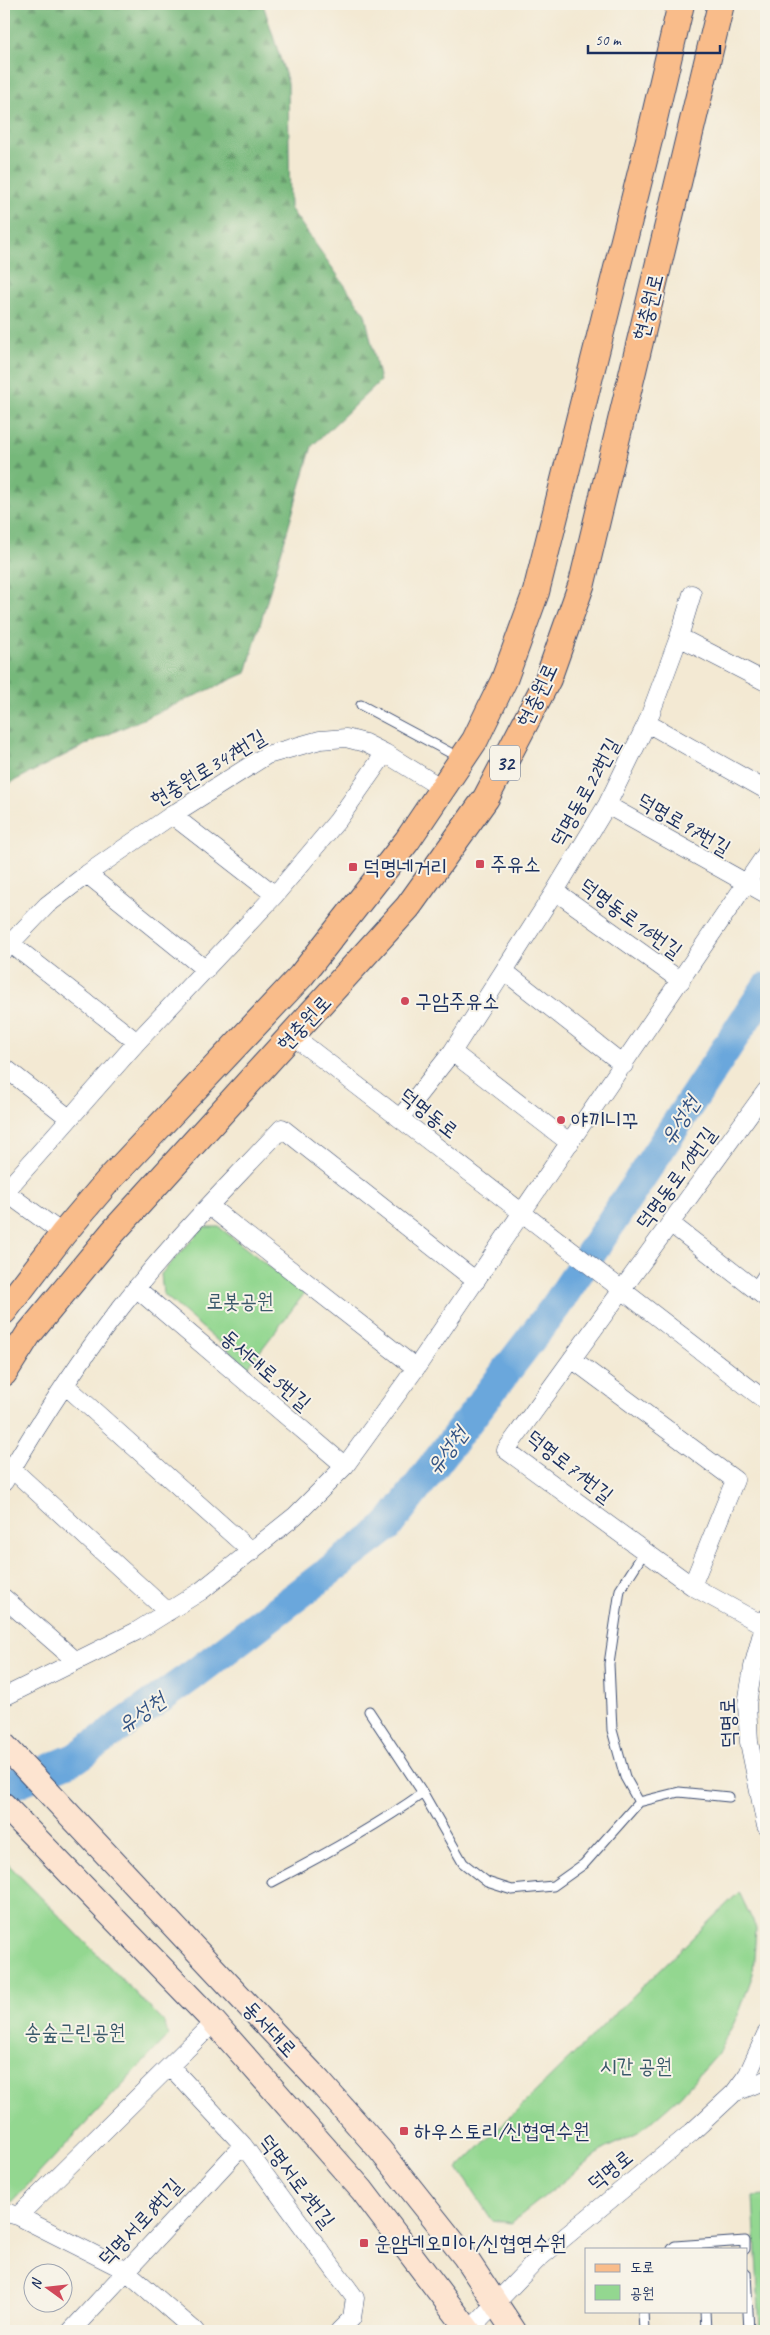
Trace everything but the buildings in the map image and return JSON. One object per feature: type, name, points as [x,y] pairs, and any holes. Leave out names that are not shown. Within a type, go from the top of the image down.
[{"type":"main road","name":"현충원로","points":[[4,1311],[63,1234],[107,1182],[301,976],[407,841],[475,740],[504,680],[536,592],[651,132],[681,4]]},
{"type":"main road","name":"현충원로","points":[[4,1373],[28,1334],[113,1232],[408,908],[486,798],[548,679],[582,583],[722,4]]},
{"type":"street","name":"덕명동로22번길","points":[[400,1118],[452,1052],[555,891],[607,805],[647,723],[679,637],[692,594]]},
{"type":"street","points":[[679,637],[766,682]]},
{"type":"street","points":[[647,723],[766,790]]},
{"type":"street","name":"현충원로347번길","points":[[137,1042],[7,947],[47,905],[172,814],[267,755],[292,746],[320,740],[346,738],[365,743],[386,753],[443,789]]},
{"type":"street","points":[[63,1234],[4,1192],[137,1042],[275,895],[338,820],[386,753]]},
{"type":"street","name":"덕명로97번길","points":[[607,805],[766,894]]},
{"type":"street","points":[[172,814],[275,895]]},
{"type":"street","name":"덕명동로16번길","points":[[522,1213],[747,885],[766,854]]},
{"type":"street","points":[[88,874],[206,970]]},
{"type":"street","name":"덕명동로16번길","points":[[555,891],[681,981]]},
{"type":"street","points":[[504,971],[624,1065]]},
{"type":"street","name":"덕명동로","points":[[293,1036],[618,1287]]},
{"type":"street","points":[[452,1052],[570,1143]]},
{"type":"street","points":[[4,1067],[69,1118]]},
{"type":"street","name":"덕명동로10번길","points":[[618,1287],[670,1223],[766,1091]]},
{"type":"street","points":[[168,1612],[8,1475],[32,1433],[65,1384],[136,1288],[209,1206],[282,1128],[476,1281]]},
{"type":"street","points":[[209,1206],[416,1368]]},
{"type":"street","points":[[4,1697],[137,1631],[168,1612],[201,1591],[295,1516],[344,1466],[416,1368],[522,1213]]},
{"type":"street","points":[[670,1223],[763,1289]]},
{"type":"street","points":[[618,1287],[766,1401]]},
{"type":"street","name":"덕명로71번길","points":[[618,1287],[572,1359],[506,1450],[692,1586],[765,1622]]},
{"type":"street","name":"동서대로5번길","points":[[136,1288],[344,1466]]},
{"type":"street","points":[[572,1359],[735,1480],[692,1586]]},
{"type":"street","points":[[65,1384],[252,1552]]},
{"type":"street","points":[[4,1598],[76,1661]]},
{"type":"street","name":"덕명로","points":[[765,1622],[753,1667],[747,1704],[749,1742],[764,1802],[766,1826]]},
{"type":"street","name":"동서대로","points":[[4,1745],[319,2081],[380,2150],[465,2257],[514,2331]]},
{"type":"street","name":"동서대로","points":[[8,1809],[214,2022],[362,2190],[469,2331]]},
{"type":"street","points":[[195,2331],[125,2270],[11,2214],[170,2066],[214,2022]]},
{"type":"street","name":"덕명로","points":[[469,2331],[536,2260],[692,2132],[734,2093],[748,2074],[766,2034]]},
{"type":"street","name":"덕명서로2번길","points":[[170,2066],[243,2145],[355,2298],[352,2318],[339,2331]]},
{"type":"street","points":[[734,2093],[766,2080]]},
{"type":"street","name":"덕명서로8번길","points":[[70,2331],[243,2145]]},
{"type":"lane","points":[[361,706],[462,760]]},
{"type":"lane","points":[[639,1802],[625,1777],[612,1730],[608,1664],[620,1590],[645,1551]]},
{"type":"lane","points":[[369,1711],[423,1794],[463,1863],[487,1882],[512,1890],[553,1886],[584,1864],[639,1802],[679,1792],[729,1797]]},
{"type":"lane","points":[[272,1882],[326,1854],[390,1817],[423,1794]]},
{"type":"lane","points":[[673,2248],[674,2246],[745,2240],[745,2248]]},
{"type":"lane","points":[[643,2312],[644,2331]]},
{"type":"lane","points":[[705,2312],[706,2331]]},
{"type":"lane","points":[[748,2312],[749,2331]]},
{"type":"green space","points":[[4,4],[263,4],[288,83],[290,208],[365,314],[380,381],[312,446],[246,673],[89,743],[4,786]]},
{"type":"green space","name":"로봇공원","points":[[204,1227],[219,1227],[304,1294],[248,1367],[163,1294],[161,1274]]},
{"type":"green space","name":"송숲근린공원","points":[[4,1860],[165,2023],[168,2036],[12,2202],[4,2199]]},
{"type":"green space","name":"시간 공원","points":[[739,1892],[756,1928],[753,1974],[739,2013],[718,2053],[679,2097],[638,2133],[604,2149],[511,2223],[492,2220],[458,2168]]},
{"type":"green space","points":[[766,2195],[766,2331],[760,2331],[753,2196]]},
{"type":"waterway","name":"유성천","points":[[4,1788],[76,1758],[193,1675],[387,1527],[556,1306],[766,988]]},
{"type":"place","name":"주유소","points":[[480,864]]},
{"type":"place","name":"덕명네거리","points":[[353,867]]},
{"type":"place","name":"구암주유소","points":[[405,1001]]},
{"type":"place","name":"야끼니꾸","points":[[561,1120]]},
{"type":"place","name":"하우스토리/신협연수원","points":[[404,2131]]},
{"type":"place","name":"운암네오미아/신협연수원","points":[[364,2243]]}]
